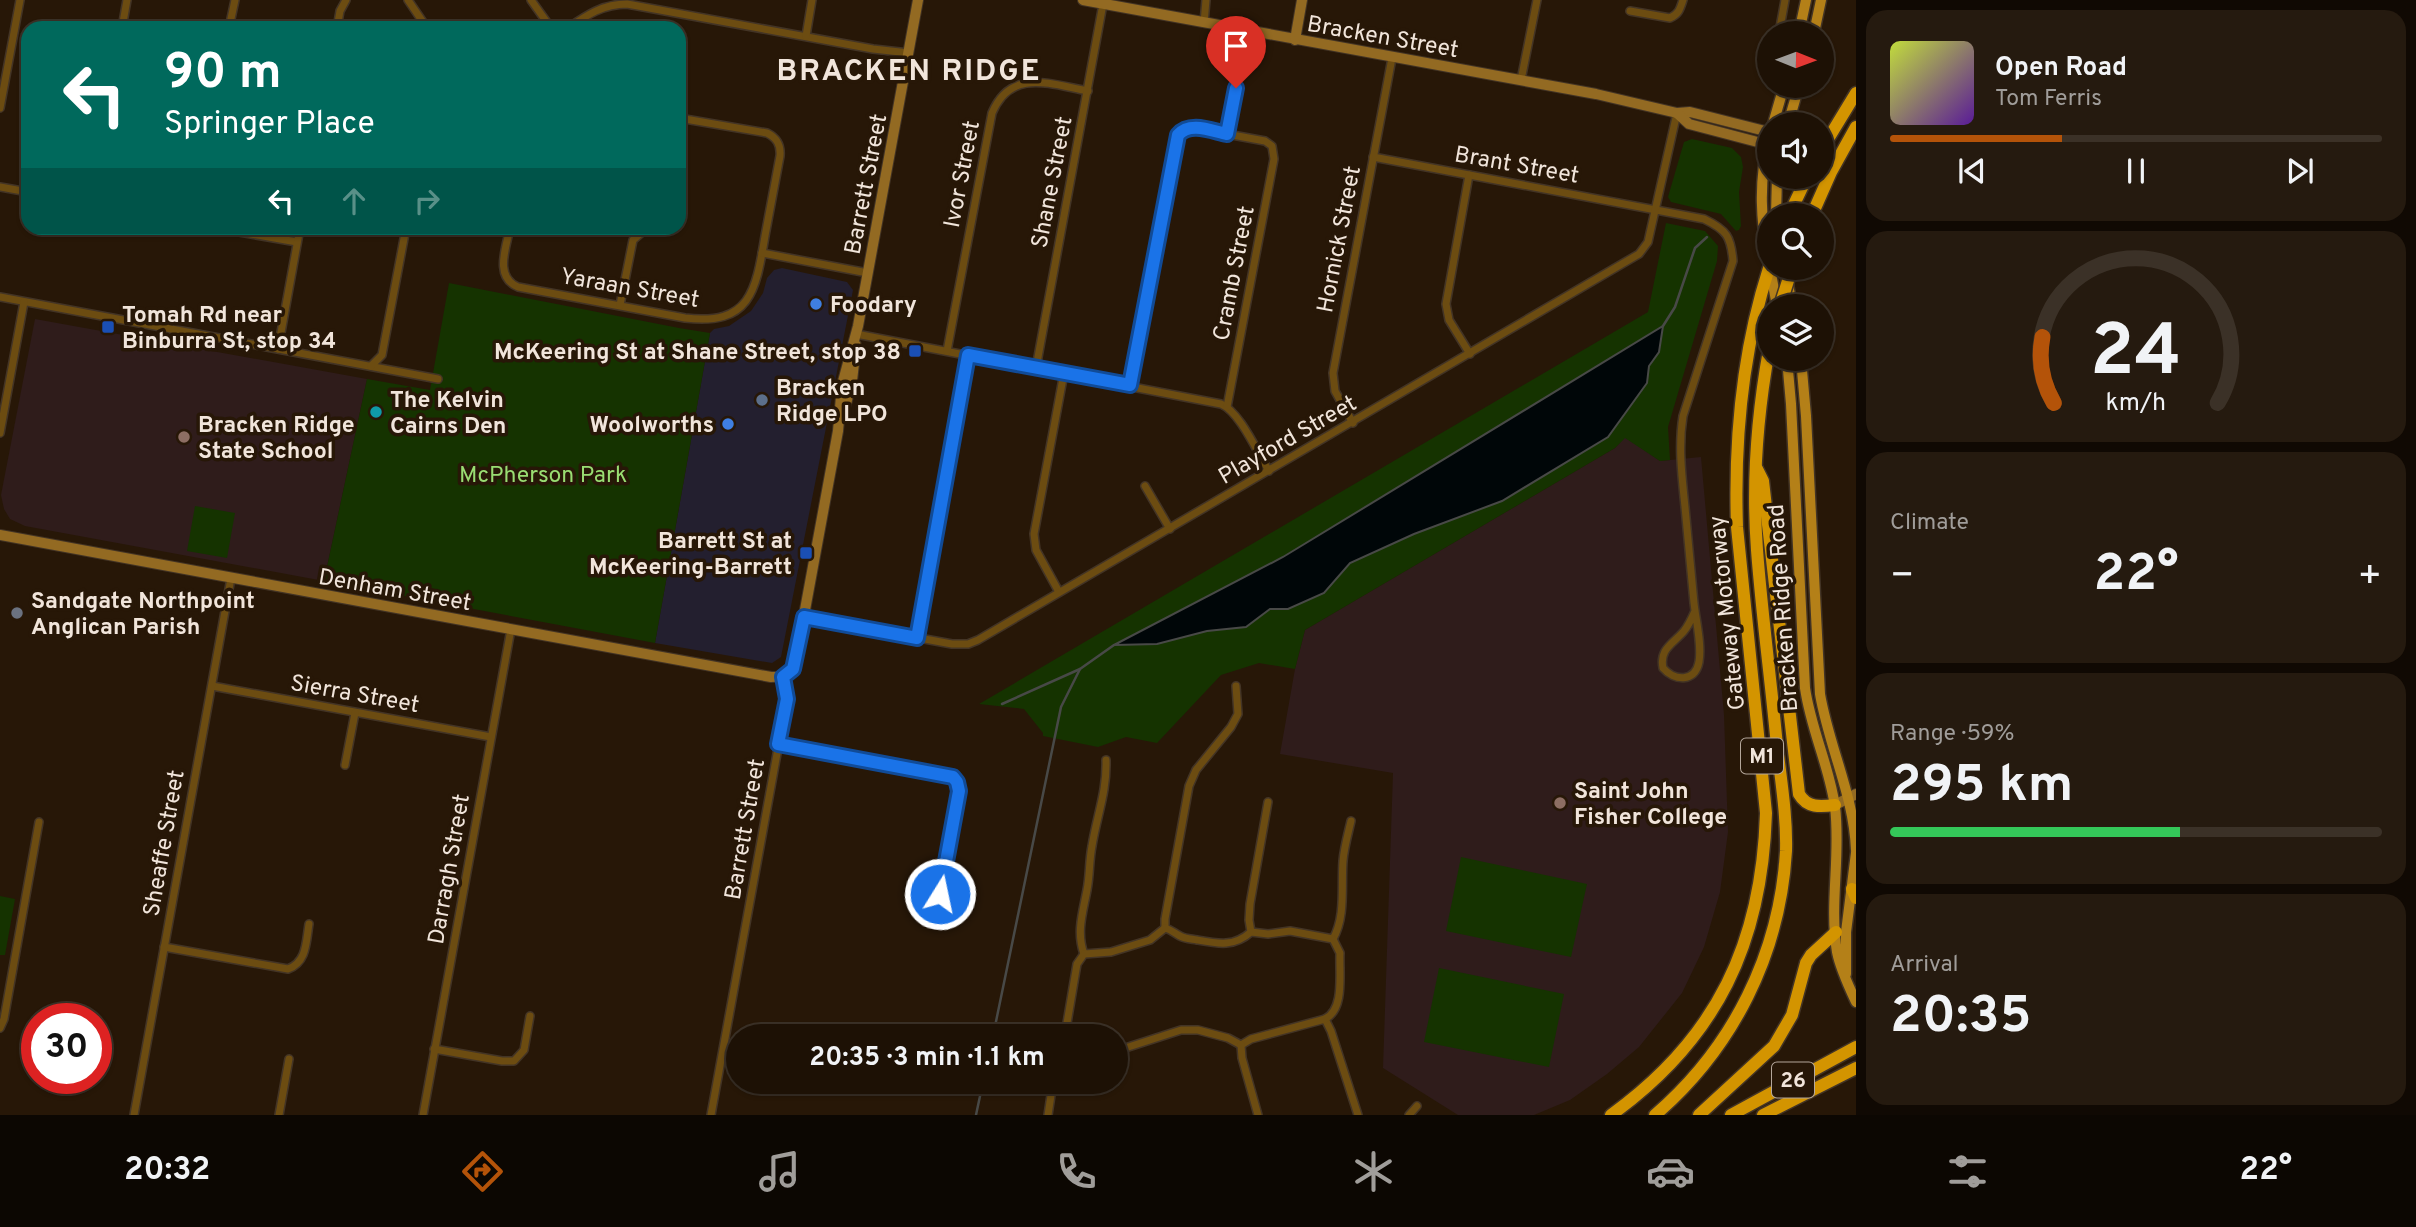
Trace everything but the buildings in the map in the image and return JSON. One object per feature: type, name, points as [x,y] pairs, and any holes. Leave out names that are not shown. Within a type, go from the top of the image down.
[{"type":"highway","points":[[1834,129],[1856,93]]},
{"type":"highway","points":[[1818,203],[1856,127]]},
{"type":"highway","name":"Gateway Motorway","points":[[1611,1115],[1640,1094],[1665,1070],[1705,1022],[1738,962],[1758,896],[1765,853],[1766,813],[1737,527],[1736,481],[1737,429],[1744,376],[1765,280]]},
{"type":"highway","name":"Gateway Motorway","points":[[1656,1115],[1710,1060],[1730,1031],[1766,956],[1780,900],[1785,858],[1784,803],[1757,551],[1755,466],[1766,371]]},
{"type":"highway","points":[[1755,466],[1763,481],[1799,794],[1808,804],[1823,807],[1835,805]]},
{"type":"highway","points":[[1699,1115],[1773,1046],[1792,1015],[1806,963],[1836,932]]},
{"type":"highway","name":"26","points":[[1731,1115],[1856,1047]]},
{"type":"highway","name":"26","points":[[1763,1115],[1856,1068]]},
{"type":"main road","points":[[1801,21],[1806,0]]},
{"type":"main road","points":[[1817,21],[1821,0]]},
{"type":"main road","name":"Bracken Ridge Road","points":[[1788,371],[1805,688],[1810,721],[1835,805],[1838,848],[1836,932],[1840,963],[1856,1002]]},
{"type":"main road","name":"Bracken Ridge Road","points":[[1802,371],[1807,416],[1820,694],[1829,739],[1853,800],[1856,851],[1854,894],[1846,932],[1846,974]]},
{"type":"street","points":[[0,108],[20,0]]},
{"type":"street","points":[[123,21],[127,0]]},
{"type":"street","points":[[230,21],[235,0]]},
{"type":"street","points":[[338,21],[346,0]]},
{"type":"street","points":[[408,0],[422,21]]},
{"type":"street","points":[[531,0],[546,21]]},
{"type":"street","points":[[806,36],[812,0]]},
{"type":"street","name":"Barrett Street","points":[[711,1115],[787,699],[783,677],[793,669],[804,617],[838,431],[842,385],[856,334],[918,0]]},
{"type":"street","name":"Bracken Street","points":[[1083,0],[1637,102],[1677,113],[1690,112],[1757,129]]},
{"type":"street","points":[[1203,23],[1206,0]]},
{"type":"street","points":[[1295,40],[1302,0]]},
{"type":"street","points":[[1521,80],[1537,0]]},
{"type":"street","points":[[1630,12],[1671,18],[1680,10],[1683,0]]},
{"type":"street","points":[[1781,21],[1785,0]]},
{"type":"street","points":[[579,21],[598,9],[627,4],[873,49],[909,53]]},
{"type":"street","name":"Shane Street","points":[[1036,368],[1103,4]]},
{"type":"street","points":[[1227,134],[1246,31]]},
{"type":"street","name":"Hornick Street","points":[[1353,422],[1335,391],[1333,373],[1392,58]]},
{"type":"street","name":"Ivor Street","points":[[947,351],[996,103],[1012,87],[1031,82],[1088,91]]},
{"type":"street","name":"Bracken Street","points":[[1677,113],[1689,124],[1757,140]]},
{"type":"street","name":"Playford Street","points":[[804,617],[952,644],[968,644],[1171,529],[1631,260],[1648,242],[1677,113]]},
{"type":"street","name":"Yaraan Street","points":[[509,235],[503,262],[506,279],[518,287],[685,318],[719,319],[739,308],[749,297],[757,278],[780,156],[777,141],[767,134],[686,119]]},
{"type":"street","points":[[1130,385],[1177,141],[1184,130],[1180,121]]},
{"type":"street","name":"Cramb Street","points":[[1184,130],[1199,128],[1276,144],[1227,407]]},
{"type":"street","name":"Brant Street","points":[[1373,157],[1704,219],[1721,227],[1732,243],[1733,261],[1683,416],[1680,436],[1695,611],[1699,663],[1686,678],[1673,677],[1663,668],[1662,654],[1684,632],[1695,611]]},
{"type":"street","points":[[1469,175],[1446,304],[1449,320],[1470,354]]},
{"type":"street","points":[[0,187],[21,191]]},
{"type":"street","points":[[256,235],[297,242]]},
{"type":"street","points":[[278,349],[298,235]]},
{"type":"street","points":[[371,366],[382,355],[405,235]]},
{"type":"street","points":[[620,305],[632,240],[638,235]]},
{"type":"street","points":[[762,253],[868,273]]},
{"type":"street","points":[[0,297],[438,379]]},
{"type":"street","points":[[0,433],[24,302]]},
{"type":"street","points":[[856,334],[1212,401],[1227,407],[1235,415],[1269,471]]},
{"type":"street","points":[[917,638],[968,355]]},
{"type":"street","points":[[1059,592],[1036,550],[1034,534],[1064,373]]},
{"type":"street","points":[[1145,486],[1171,529]]},
{"type":"street","name":"Denham Street","points":[[0,535],[771,677],[783,677]]},
{"type":"street","name":"Sheaffe Street","points":[[134,1115],[232,578]]},
{"type":"street","name":"Darragh Street","points":[[423,1115],[511,629]]},
{"type":"street","points":[[1165,928],[1189,786],[1196,770],[1231,727],[1238,714],[1236,685]]},
{"type":"street","name":"Sierra Street","points":[[212,686],[491,737]]},
{"type":"street","points":[[345,765],[355,712]]},
{"type":"street","points":[[778,744],[953,777],[959,791],[940,894]]},
{"type":"street","points":[[1084,954],[1079,941],[1079,929],[1088,886],[1092,845],[1107,783],[1106,760]]},
{"type":"street","points":[[1835,805],[1853,800]]},
{"type":"street","points":[[1251,932],[1250,904],[1268,802]]},
{"type":"street","points":[[1333,939],[1339,928],[1341,915],[1343,857],[1351,821]]},
{"type":"street","points":[[0,1028],[4,1019],[39,822]]},
{"type":"street","points":[[164,947],[288,969],[295,967],[303,956],[309,924]]},
{"type":"street","points":[[1165,928],[1180,936],[1220,944],[1230,944],[1243,939],[1251,932],[1268,934],[1290,931],[1333,939]]},
{"type":"street","points":[[1084,954],[1111,952],[1150,940],[1165,928]]},
{"type":"street","points":[[1241,1045],[1251,1039],[1332,1016],[1338,1003],[1340,953],[1333,939]]},
{"type":"street","points":[[1067,1024],[1077,964],[1084,954]]},
{"type":"street","points":[[434,1049],[514,1061],[524,1050],[530,1016]]},
{"type":"street","points":[[1325,1019],[1357,1115]]},
{"type":"street","points":[[1128,1047],[1181,1030],[1198,1030],[1228,1038],[1241,1045]]},
{"type":"street","points":[[1241,1045],[1258,1115]]},
{"type":"street","points":[[279,1115],[289,1059]]},
{"type":"street","points":[[1048,1115],[1051,1094]]},
{"type":"street","points":[[1409,1115],[1417,1106]]},
{"type":"shaded area","points":[[782,268],[847,282],[853,290],[781,657],[772,663],[655,643],[710,333],[714,329],[729,326],[751,311],[763,293],[767,278],[774,270]]},
{"type":"shaded area","name":"Bracken Ridge State School","points":[[35,319],[367,379],[324,581],[25,526],[10,519],[4,509],[1,495]]},
{"type":"shaded area","points":[[1663,326],[1659,352],[1649,366],[1647,383],[1608,437],[1502,501],[1414,534],[1350,563],[1324,593],[1288,609],[1270,609],[1246,627],[1207,631],[1157,644],[1114,645],[1283,557]]},
{"type":"shaded area","name":"Saint John Fisher College","points":[[1625,437],[1660,461],[1701,457],[1724,715],[1728,832],[1720,892],[1704,947],[1682,993],[1639,1047],[1570,1100],[1534,1115],[1458,1115],[1383,1068],[1393,773],[1280,754],[1295,669],[1305,630],[1615,448]]},
{"type":"green space","points":[[1692,139],[1732,148],[1741,157],[1743,167],[1739,192],[1739,230],[1736,231],[1721,214],[1671,202],[1668,197],[1684,142]]},
{"type":"green space","points":[[1666,223],[1705,231],[1718,246],[1717,261],[1668,427],[1670,460],[1660,461],[1625,438],[1615,448],[1305,630],[1295,669],[1259,663],[1221,675],[1157,743],[1126,737],[1098,747],[1043,736],[1024,709],[979,704],[1648,312]]},
{"type":"green space","name":"McPherson Park","points":[[449,283],[710,333],[655,643],[324,581],[367,379],[430,390]]},
{"type":"green space","points":[[195,506],[235,513],[227,558],[187,551]]},
{"type":"green space","points":[[1461,857],[1587,884],[1571,957],[1446,931]]},
{"type":"green space","points":[[0,896],[15,899],[5,955],[0,955]]},
{"type":"green space","points":[[1439,968],[1564,994],[1549,1067],[1424,1042]]},
{"type":"waterway","points":[[1663,326],[1675,307],[1695,248],[1707,237]]},
{"type":"waterway","points":[[1002,704],[1080,669],[1114,645]]},
{"type":"waterway","points":[[995,1024],[1061,707],[1080,669]]},
{"type":"waterway","points":[[976,1115],[980,1094]]},
{"type":"place","name":"Foodary","points":[[816,304]]},
{"type":"place","name":"Tomah Rd near Binburra St, stop 34","points":[[108,327]]},
{"type":"place","name":"McKeering St at Shane Street, stop 38","points":[[915,351]]},
{"type":"place","name":"Bracken Ridge LPO","points":[[762,400]]},
{"type":"place","name":"The Kelvin Cairns Den","points":[[376,412]]},
{"type":"place","name":"Woolworths","points":[[728,424]]},
{"type":"place","name":"Bracken Ridge State School","points":[[184,437]]},
{"type":"place","name":"Barrett St at McKeering-Barrett","points":[[806,553]]},
{"type":"place","name":"Sandgate Northpoint Anglican Parish","points":[[17,613]]},
{"type":"place","name":"Saint John Fisher College","points":[[1560,803]]},
{"type":"district","name":"BRACKEN RIDGE","points":[[909,70]]},
{"type":"route","points":[[940,894],[959,791],[953,777],[778,744],[787,699],[783,677],[793,669],[804,617],[917,638],[968,355],[1130,385],[1178,135],[1188,128],[1227,134],[1236,88]]}]
